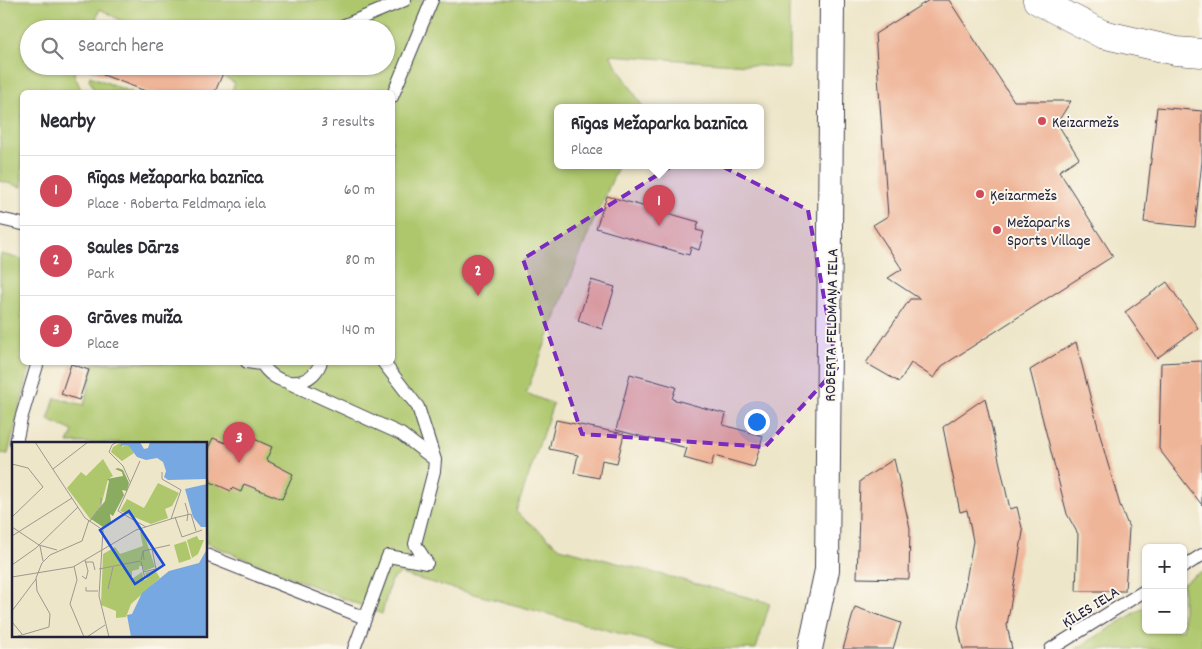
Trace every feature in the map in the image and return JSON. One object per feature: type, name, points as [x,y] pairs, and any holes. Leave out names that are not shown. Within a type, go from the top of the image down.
[{"type":"street","name":"ROBERTA FELDMAŅA IELA","points":[[810,649],[828,570],[832,0]]},
{"type":"street","points":[[1037,0],[1102,34],[1176,51],[1202,54]]},
{"type":"lane","points":[[357,20],[405,0]]},
{"type":"lane","points":[[395,90],[432,0]]},
{"type":"lane","points":[[0,219],[20,224]]},
{"type":"lane","points":[[16,442],[37,365]]},
{"type":"lane","points":[[262,365],[272,378],[289,383],[401,434],[435,460]]},
{"type":"lane","points":[[289,383],[305,380],[318,369],[320,365]]},
{"type":"lane","points":[[354,649],[388,556],[427,563],[415,544],[434,471],[435,460],[418,407],[385,365]]},
{"type":"lane","points":[[1187,564],[1202,555]]},
{"type":"lane","points":[[208,556],[366,618]]},
{"type":"lane","name":"ĶĪLES IELA","points":[[1051,649],[1142,592]]},
{"type":"highlighted area","points":[[694,152],[808,210],[837,368],[765,447],[582,434],[523,259]]},
{"type":"green space","points":[[0,0],[789,0],[789,68],[610,55],[641,104],[554,104],[554,169],[617,169],[590,229],[526,393],[553,404],[516,512],[560,548],[770,603],[756,649],[677,649],[400,574],[391,580],[382,614],[208,544],[208,442],[68,442],[73,431],[48,420],[55,398],[84,405],[94,365],[395,365],[395,90],[232,90],[235,83],[220,75],[395,75],[395,20],[120,20],[100,9],[96,20],[20,20],[20,75],[74,75],[81,90],[20,90],[20,186],[0,181]]},
{"type":"green space","points":[[90,76],[126,90],[94,90],[89,79]]},
{"type":"green space","points":[[0,254],[20,259],[20,365],[30,365],[8,454],[0,453]]},
{"type":"green space","points":[[1202,571],[1202,649],[1076,649],[1142,608],[1142,634],[1187,634],[1187,580]]},
{"type":"building","name":"Ķeizarmežs","points":[[929,0],[949,0],[1014,101],[1071,101],[1057,123],[1079,158],[1059,171],[1113,256],[942,366],[934,378],[911,363],[899,382],[866,363],[910,299],[920,299],[888,278],[902,269],[873,225],[888,216],[875,34]]},
{"type":"building","points":[[103,75],[222,75],[216,90],[143,90]]},
{"type":"building","points":[[1157,107],[1202,111],[1202,161],[1195,227],[1144,222]]},
{"type":"building","points":[[607,196],[699,222],[696,230],[704,232],[699,250],[691,247],[689,255],[596,228]]},
{"type":"building","points":[[591,280],[615,287],[602,329],[578,321]]},
{"type":"building","points":[[1167,282],[1198,328],[1157,358],[1125,312]]},
{"type":"building","points":[[1076,342],[1105,454],[1129,528],[1125,591],[1076,591],[1078,534],[1067,514],[1030,370]]},
{"type":"building","points":[[1202,361],[1202,505],[1159,449],[1161,363]]},
{"type":"building","points":[[71,365],[89,370],[79,400],[61,394]]},
{"type":"building","points":[[630,374],[676,387],[672,399],[726,414],[723,425],[763,436],[754,467],[714,456],[711,466],[684,458],[687,448],[616,430]]},
{"type":"building","points":[[985,398],[1010,509],[1017,507],[1023,532],[1007,625],[1012,649],[963,649],[958,626],[973,541],[967,510],[960,512],[943,427]]},
{"type":"building","points":[[556,420],[624,434],[617,463],[602,460],[599,478],[574,473],[578,455],[549,449]]},
{"type":"building","points":[[232,429],[272,447],[266,460],[293,474],[282,499],[244,484],[241,492],[232,488],[231,491],[208,481],[208,448],[213,438],[226,443]]},
{"type":"building","points":[[894,459],[910,528],[909,579],[857,578],[860,481]]},
{"type":"building","points":[[855,607],[901,623],[893,649],[843,649]]},
{"type":"place","name":"Keizarmežs","points":[[1042,121]]},
{"type":"place","name":"Ķeizarmežs","points":[[980,194]]},
{"type":"place","name":"Rīgas Mežaparka baznīca","points":[[659,226]]},
{"type":"place","name":"Mežaparks Sports Village","points":[[997,230]]},
{"type":"place","name":"Saules Dārzs","points":[[478,296]]},
{"type":"place","name":"Grāves muiža","points":[[239,463]]}]
